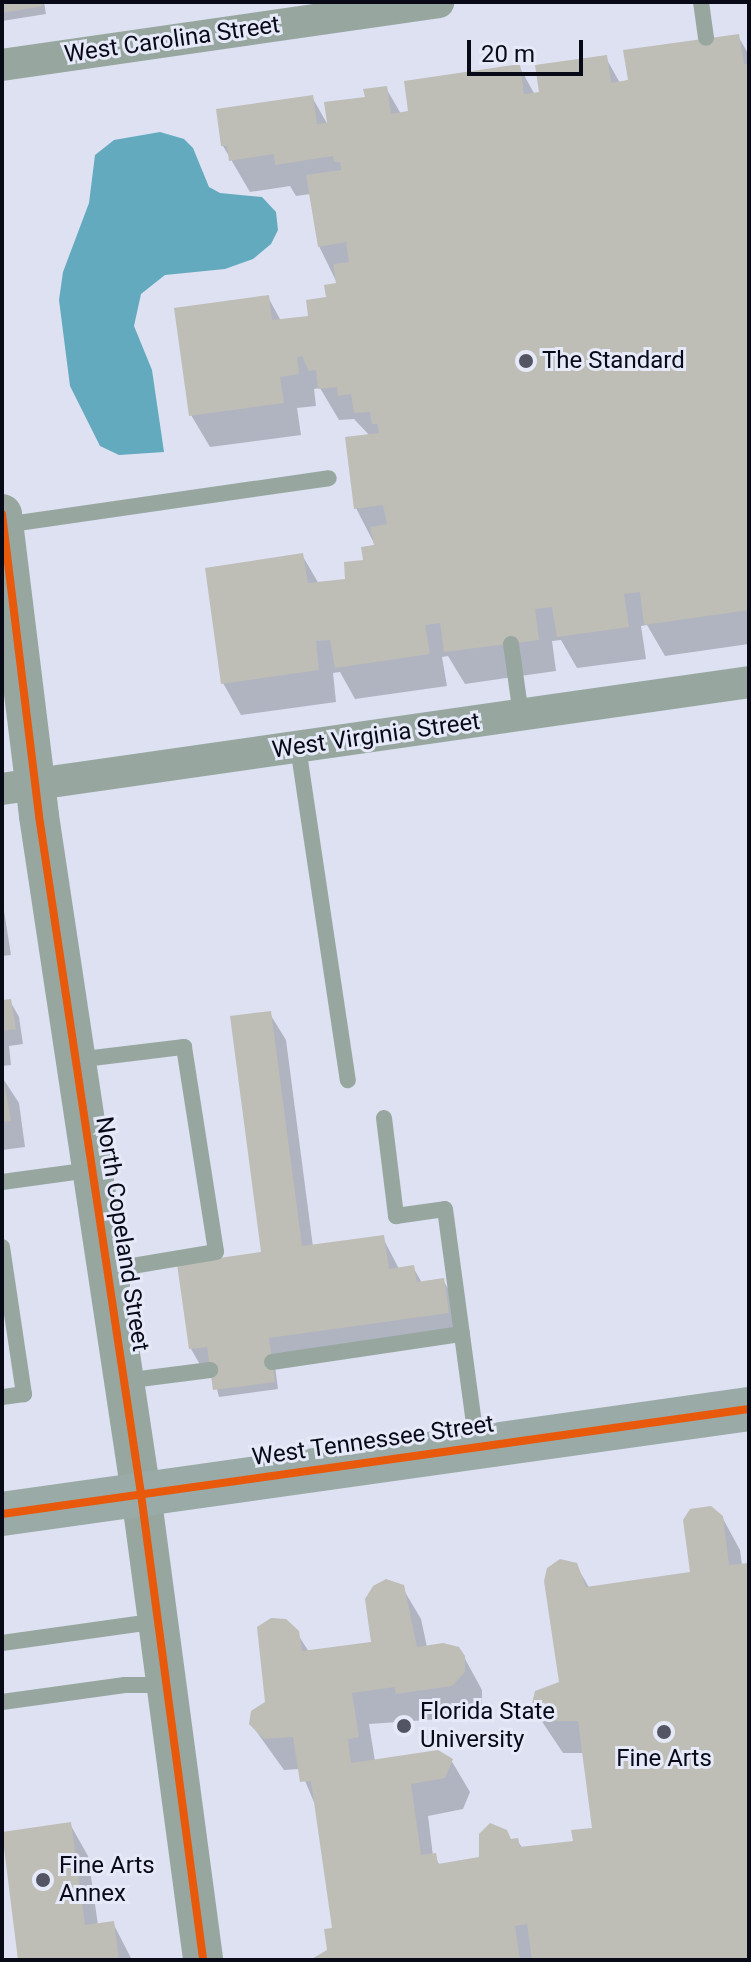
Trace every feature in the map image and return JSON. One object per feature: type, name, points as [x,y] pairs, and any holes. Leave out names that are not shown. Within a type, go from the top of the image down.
[{"type":"main road","name":"West Tennessee Street","points":[[2,1514],[749,1409]]},
{"type":"street","name":"West Carolina Street","points":[[2,65],[438,2]]},
{"type":"street","name":"North Copeland Street","points":[[3,519],[20,787],[76,1060],[141,1494],[203,1960]]},
{"type":"street","name":"West Virginia Street","points":[[20,787],[749,682]]},
{"type":"lane","points":[[701,2],[706,38]]},
{"type":"lane","points":[[3,519],[329,478]]},
{"type":"lane","points":[[511,644],[521,715]]},
{"type":"lane","points":[[298,747],[348,1080]]},
{"type":"lane","points":[[76,1060],[184,1047],[216,1252],[108,1270]]},
{"type":"lane","points":[[384,1118],[396,1216],[445,1209],[478,1447]]},
{"type":"lane","points":[[2,1182],[92,1169]]},
{"type":"lane","points":[[2,1247],[24,1394],[2,1397]]},
{"type":"lane","points":[[272,1362],[462,1334]]},
{"type":"lane","points":[[124,1381],[210,1370]]},
{"type":"lane","points":[[2,1643],[158,1621]]},
{"type":"lane","points":[[2,1702],[125,1685],[167,1685]]},
{"type":"water","points":[[160,132],[184,139],[193,148],[209,187],[220,193],[262,197],[276,212],[278,230],[271,244],[253,259],[225,269],[165,275],[141,294],[134,326],[152,370],[164,452],[119,455],[100,446],[70,386],[59,300],[63,272],[89,203],[95,155],[114,140]]},
{"type":"building","points":[[2,2],[42,2],[43,6],[2,13]]},
{"type":"building","name":"The Standard","points":[[739,34],[744,64],[749,63],[749,610],[644,625],[640,592],[624,594],[629,627],[557,637],[552,607],[535,609],[539,640],[444,652],[440,623],[425,625],[430,654],[335,668],[330,640],[316,641],[319,670],[221,684],[205,568],[303,553],[308,583],[345,579],[344,562],[363,560],[361,547],[374,545],[370,527],[387,524],[383,505],[354,509],[345,437],[379,433],[377,424],[372,424],[370,412],[354,413],[351,394],[338,396],[337,387],[318,389],[316,370],[309,371],[302,356],[297,357],[299,374],[280,377],[284,403],[189,416],[174,308],[269,295],[272,320],[308,316],[306,300],[326,297],[324,285],[336,283],[333,264],[349,262],[346,242],[318,247],[306,175],[341,170],[340,162],[334,162],[333,156],[275,165],[274,154],[229,161],[227,146],[221,146],[216,109],[313,95],[317,124],[327,123],[324,102],[365,97],[363,89],[387,86],[391,114],[408,111],[404,81],[520,64],[524,94],[539,92],[535,65],[607,55],[611,83],[628,80],[623,50]]},
{"type":"building","points":[[11,999],[16,1029],[2,1031],[2,1000]]},
{"type":"building","points":[[271,1011],[302,1246],[384,1235],[389,1269],[414,1265],[417,1282],[444,1278],[449,1313],[269,1338],[275,1382],[213,1390],[207,1347],[189,1349],[177,1264],[261,1252],[230,1016]]},
{"type":"building","points":[[2,1071],[11,1121],[2,1122]]},
{"type":"building","name":"Fine Arts","points":[[711,1506],[723,1516],[729,1565],[749,1563],[749,1960],[532,1960],[527,1924],[515,1926],[520,1960],[310,1960],[327,1950],[324,1929],[332,1928],[311,1781],[300,1782],[293,1737],[264,1739],[249,1724],[251,1711],[265,1702],[257,1627],[271,1618],[286,1619],[299,1631],[302,1651],[371,1642],[365,1599],[373,1586],[386,1579],[404,1585],[417,1647],[443,1643],[459,1647],[465,1656],[465,1672],[452,1686],[396,1694],[395,1687],[352,1693],[359,1737],[348,1739],[351,1763],[438,1750],[453,1759],[445,1778],[411,1784],[421,1855],[436,1853],[438,1864],[479,1857],[479,1834],[490,1823],[507,1830],[511,1839],[518,1838],[520,1847],[573,1841],[571,1830],[592,1828],[578,1721],[542,1721],[531,1708],[535,1691],[559,1682],[544,1581],[547,1568],[560,1559],[577,1563],[586,1587],[690,1572],[683,1520],[690,1509]]},
{"type":"building","name":"Fine Arts Annex","points":[[71,1822],[85,1925],[114,1921],[119,1960],[18,1960],[2,1832]]},
{"type":"cycle path","points":[[2,514],[39,816],[141,1494],[203,1960]]},
{"type":"cycle path","points":[[2,1514],[749,1409]]},
{"type":"place","name":"The Standard","points":[[526,361]]},
{"type":"place","name":"Florida State University","points":[[404,1726]]},
{"type":"place","name":"Fine Arts","points":[[664,1732]]},
{"type":"place","name":"Fine Arts Annex","points":[[43,1880]]}]
